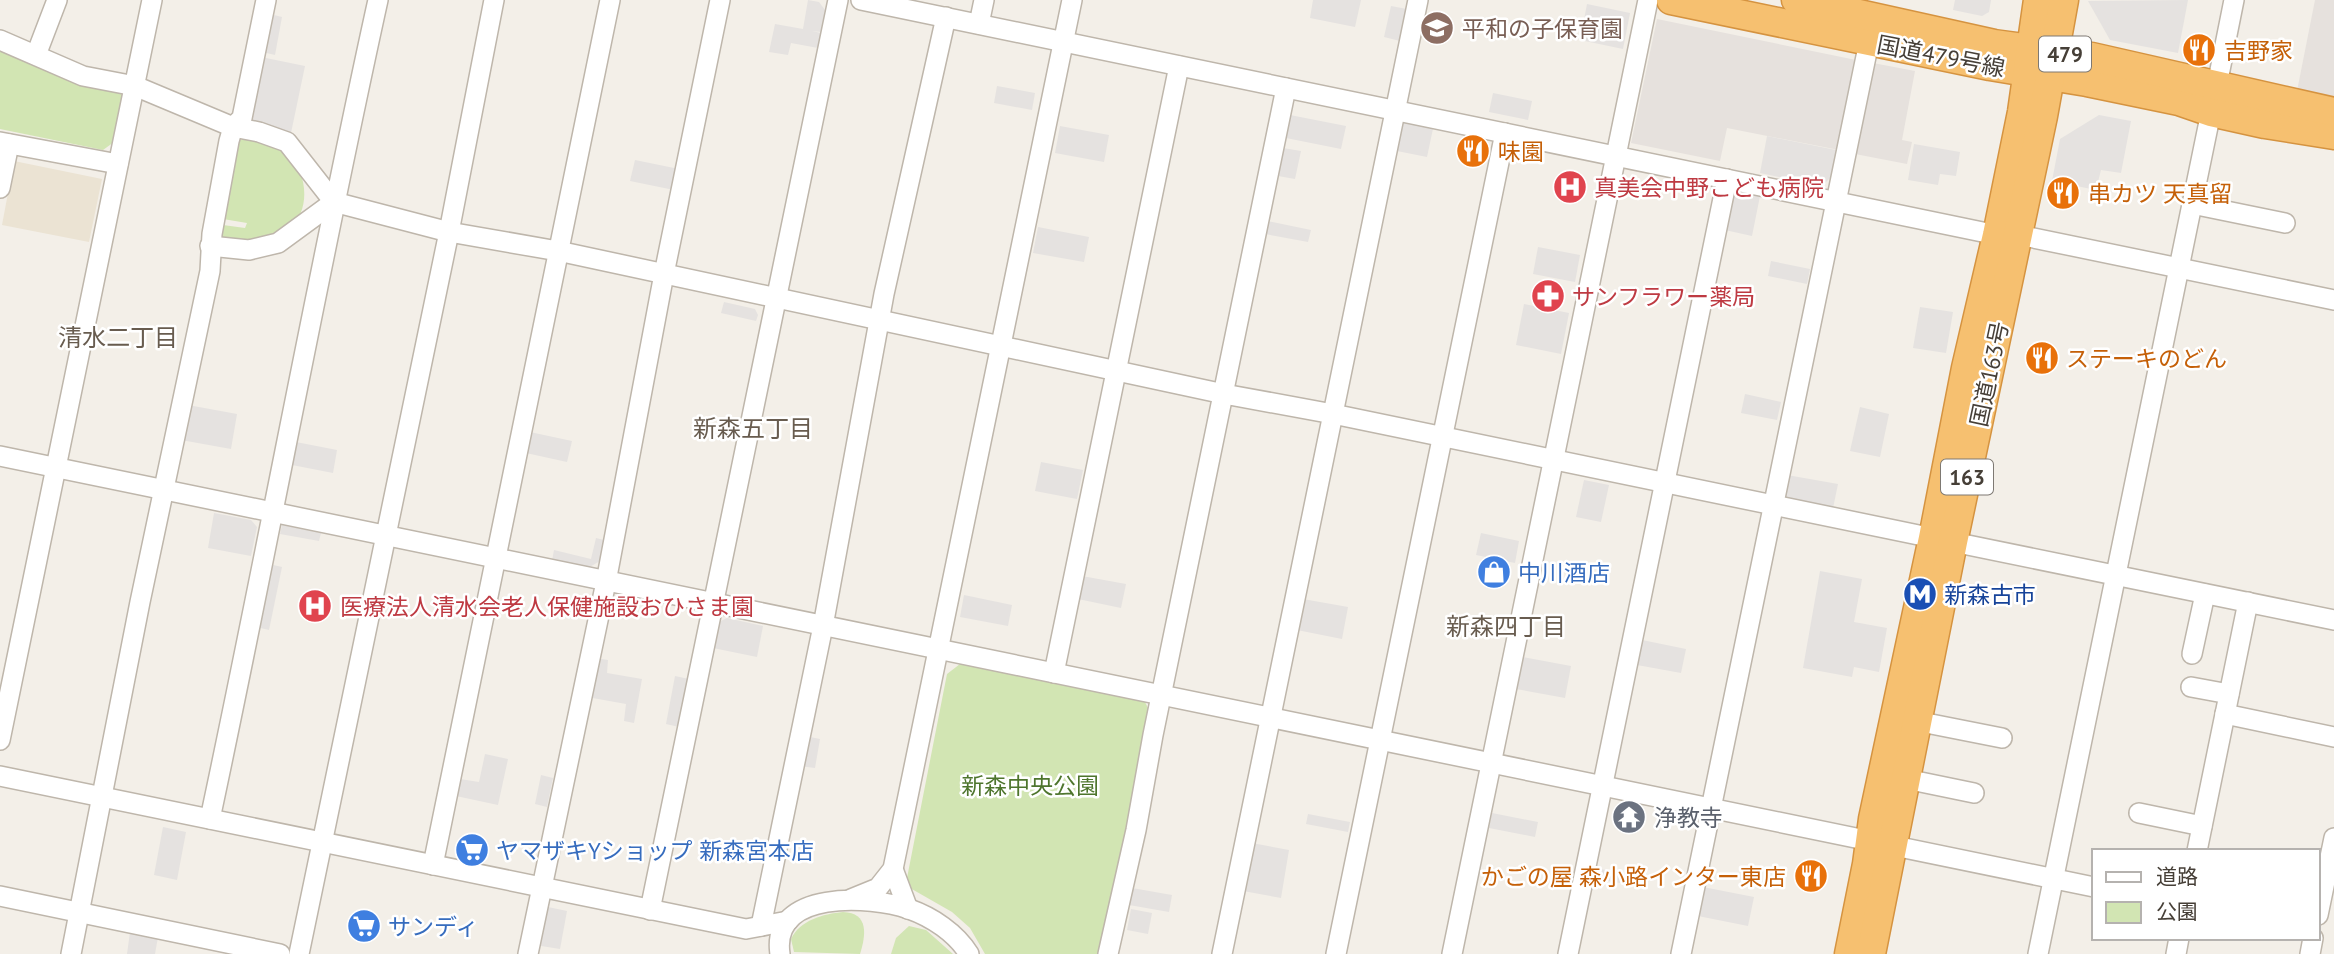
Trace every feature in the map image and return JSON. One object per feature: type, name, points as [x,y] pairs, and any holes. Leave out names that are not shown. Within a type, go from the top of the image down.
[{"type":"highway","name":"国道479号線","points":[[1671,0],[1869,42],[2041,62],[2092,57],[2214,99],[2334,135]]},
{"type":"highway","name":"国道479号線","points":[[1796,0],[1981,42],[2041,62]]},
{"type":"highway","name":"国道163号","points":[[2038,0],[2041,62]]},
{"type":"highway","name":"国道163号","points":[[1849,954],[1867,864],[1881,844],[1906,779],[1966,368],[2008,235],[2041,62],[2064,0]]},
{"type":"highway","name":"国道479号線","points":[[2214,99],[2334,112]]},
{"type":"highway","name":"国道163号","points":[[1871,954],[1881,844],[1943,540]]},
{"type":"street","points":[[36,54],[57,0]]},
{"type":"street","points":[[0,740],[152,0]]},
{"type":"street","points":[[71,954],[163,490],[210,271],[210,246],[233,127],[242,118],[266,0]]},
{"type":"street","points":[[210,819],[334,202],[378,0]]},
{"type":"street","points":[[299,954],[449,232],[494,0]]},
{"type":"street","points":[[433,865],[610,0]]},
{"type":"street","points":[[528,954],[606,582],[664,274],[720,0]]},
{"type":"street","points":[[650,910],[838,0]]},
{"type":"street","points":[[861,0],[1727,179],[2334,300]]},
{"type":"street","points":[[979,24],[984,0]]},
{"type":"street","points":[[851,900],[878,888],[893,869],[1072,0]]},
{"type":"street","points":[[1222,954],[1418,0]]},
{"type":"street","points":[[1452,954],[1647,0]]},
{"type":"street","points":[[2038,954],[2234,0]]},
{"type":"street","points":[[754,928],[823,626],[878,321],[946,17]]},
{"type":"street","points":[[0,40],[83,76],[135,86],[233,127],[259,132],[287,142],[334,202],[449,232],[558,251],[1224,394],[1333,414],[2334,620]]},
{"type":"street","points":[[1681,954],[1869,42]]},
{"type":"street","points":[[1054,673],[1179,66]]},
{"type":"street","points":[[1108,954],[1136,830],[1286,88]]},
{"type":"street","points":[[1336,954],[1505,132]]},
{"type":"street","points":[[0,188],[5,143],[118,164]]},
{"type":"street","points":[[1568,954],[1727,179]]},
{"type":"street","points":[[210,246],[250,250],[278,243],[334,202]]},
{"type":"street","points":[[2192,204],[2285,223]]},
{"type":"street","points":[[0,456],[2092,887]]},
{"type":"street","points":[[2192,654],[2205,594]]},
{"type":"street","points":[[2197,849],[2248,603]]},
{"type":"street","points":[[2191,687],[2229,694]]},
{"type":"street","points":[[2225,715],[2334,737]]},
{"type":"street","points":[[1916,721],[2003,738]]},
{"type":"street","points":[[0,776],[650,910],[754,928],[788,921]]},
{"type":"street","points":[[1906,779],[1974,793]]},
{"type":"street","points":[[2139,813],[2202,825]]},
{"type":"street","points":[[2320,905],[2334,838]]},
{"type":"street","points":[[893,869],[908,909]]},
{"type":"street","points":[[0,896],[280,954]]},
{"type":"street","points":[[779,954],[780,938],[788,921],[797,913],[817,904],[851,900],[908,909],[943,928],[969,954]]},
{"type":"street","points":[[754,928],[779,954]]},
{"type":"shaded area","points":[[808,0],[819,2],[825,10],[821,32],[812,31],[821,33],[818,48],[791,43],[788,55],[769,52],[775,24],[803,29]]},
{"type":"shaded area","points":[[1313,0],[1361,0],[1355,27],[1310,18]]},
{"type":"shaded area","points":[[1955,0],[1991,0],[1989,12],[1982,16],[1953,10]]},
{"type":"shaded area","points":[[2188,0],[2178,53],[2110,40],[2088,1]]},
{"type":"shaded area","points":[[2315,0],[2334,0],[2334,98],[2297,91]]},
{"type":"shaded area","points":[[1587,4],[1630,13],[1623,49],[1580,40]]},
{"type":"shaded area","points":[[1391,6],[1407,9],[1400,41],[1384,37]]},
{"type":"shaded area","points":[[270,14],[282,17],[275,55],[262,52]]},
{"type":"shaded area","points":[[1657,19],[1856,60],[1839,150],[1727,128],[1720,161],[1631,143]]},
{"type":"shaded area","points":[[261,57],[305,66],[291,133],[248,124]]},
{"type":"shaded area","points":[[1873,63],[1915,71],[1902,140],[1912,142],[1907,164],[1855,154]]},
{"type":"shaded area","points":[[997,86],[1035,93],[1032,110],[994,103]]},
{"type":"shaded area","points":[[1493,93],[1532,101],[1528,120],[1489,112]]},
{"type":"shaded area","points":[[1290,115],[1346,126],[1341,149],[1286,138]]},
{"type":"shaded area","points":[[2099,115],[2131,121],[2121,173],[2101,170],[2096,190],[2052,181],[2060,139]]},
{"type":"shaded area","points":[[1407,119],[1434,124],[1427,157],[1397,151],[1402,125]]},
{"type":"shaded area","points":[[1060,126],[1109,135],[1104,162],[1055,153]]},
{"type":"shaded area","points":[[1767,136],[1836,150],[1831,177],[1822,186],[1760,173]]},
{"type":"shaded area","points":[[1914,144],[1960,152],[1956,176],[1940,174],[1938,185],[1908,180]]},
{"type":"shaded area","points":[[1283,148],[1301,151],[1295,179],[1278,176]]},
{"type":"shaded area","points":[[635,160],[679,169],[674,190],[630,181]]},
{"type":"shaded area","points":[[14,161],[102,179],[89,242],[2,225]]},
{"type":"shaded area","points":[[1740,192],[1760,196],[1752,236],[1725,230],[1731,199]]},
{"type":"shaded area","points":[[1267,221],[1311,230],[1308,242],[1265,234]]},
{"type":"shaded area","points":[[1038,227],[1089,237],[1084,262],[1033,253]]},
{"type":"shaded area","points":[[1538,247],[1580,255],[1575,282],[1533,274]]},
{"type":"shaded area","points":[[1771,261],[1810,269],[1807,284],[1768,276]]},
{"type":"shaded area","points":[[724,302],[755,309],[758,315],[756,321],[721,313]]},
{"type":"shaded area","points":[[1524,304],[1569,313],[1561,354],[1516,345]]},
{"type":"shaded area","points":[[1920,307],[1953,312],[1946,353],[1913,348]]},
{"type":"shaded area","points":[[1745,394],[1781,402],[1777,420],[1741,413]]},
{"type":"shaded area","points":[[188,405],[237,414],[231,449],[181,440]]},
{"type":"shaded area","points":[[1860,407],[1889,414],[1880,457],[1850,451]]},
{"type":"shaded area","points":[[530,432],[572,441],[567,462],[526,453]]},
{"type":"shaded area","points":[[296,442],[337,450],[333,473],[292,465]]},
{"type":"shaded area","points":[[1041,462],[1083,470],[1077,499],[1035,491]]},
{"type":"shaded area","points":[[1787,475],[1838,484],[1832,513],[1787,505],[1783,495]]},
{"type":"shaded area","points":[[1584,480],[1609,485],[1601,522],[1576,517]]},
{"type":"shaded area","points":[[214,513],[251,520],[257,527],[251,556],[208,548]]},
{"type":"shaded area","points":[[282,525],[321,533],[319,541],[280,534]]},
{"type":"shaded area","points":[[1481,533],[1519,541],[1515,563],[1476,555]]},
{"type":"shaded area","points":[[596,538],[604,540],[600,561],[586,569],[552,561],[554,550],[591,559]]},
{"type":"shaded area","points":[[269,564],[282,567],[269,630],[256,627]]},
{"type":"shaded area","points":[[1820,571],[1862,579],[1854,622],[1887,628],[1879,672],[1854,667],[1852,677],[1803,668]]},
{"type":"shaded area","points":[[1082,576],[1126,584],[1121,608],[1078,599]]},
{"type":"shaded area","points":[[964,595],[1012,605],[1008,626],[960,617]]},
{"type":"shaded area","points":[[1303,599],[1348,607],[1342,639],[1297,630]]},
{"type":"shaded area","points":[[727,618],[763,626],[757,657],[713,648],[719,622]]},
{"type":"shaded area","points":[[1642,640],[1686,649],[1681,673],[1637,665]]},
{"type":"shaded area","points":[[1522,657],[1571,666],[1565,698],[1516,689]]},
{"type":"shaded area","points":[[595,658],[608,660],[607,673],[642,679],[634,723],[624,721],[626,704],[587,697]]},
{"type":"shaded area","points":[[675,676],[689,679],[679,727],[666,724]]},
{"type":"shaded area","points":[[805,736],[820,739],[815,768],[799,766]]},
{"type":"shaded area","points":[[485,754],[508,759],[498,805],[456,796],[460,779],[479,782]]},
{"type":"shaded area","points":[[541,775],[553,778],[547,807],[535,804]]},
{"type":"shaded area","points":[[1492,813],[1538,822],[1535,837],[1489,828]]},
{"type":"shaded area","points":[[1308,814],[1350,822],[1348,832],[1306,824]]},
{"type":"shaded area","points":[[163,827],[186,832],[177,880],[154,875]]},
{"type":"shaded area","points":[[1252,843],[1289,850],[1281,898],[1243,891]]},
{"type":"shaded area","points":[[1595,868],[1643,877],[1641,887],[1593,878]]},
{"type":"shaded area","points":[[1703,887],[1754,897],[1748,926],[1698,916]]},
{"type":"shaded area","points":[[1132,888],[1172,895],[1169,912],[1129,905]]},
{"type":"shaded area","points":[[548,907],[567,911],[560,949],[535,945]]},
{"type":"shaded area","points":[[1131,909],[1152,913],[1148,934],[1127,930]]},
{"type":"shaded area","points":[[130,932],[158,937],[155,954],[127,954]]},
{"type":"green space","points":[[0,49],[117,90],[123,96],[114,142],[103,150],[0,129]]},
{"type":"green space","points":[[248,138],[279,149],[295,162],[303,181],[304,202],[296,221],[281,233],[249,242],[220,239],[223,225],[245,228],[247,223],[223,219],[239,140]]},
{"type":"green space","name":"新森中央公園","points":[[960,664],[1145,702],[1150,712],[1101,954],[985,954],[970,928],[952,912],[910,888],[907,878],[947,674]]},
{"type":"green space","points":[[843,912],[857,916],[864,926],[860,954],[794,952],[791,939],[800,927],[820,916]]},
{"type":"green space","points":[[909,926],[926,930],[953,954],[891,954],[896,938]]},
{"type":"place","name":"平和の子保育園","points":[[1437,28]]},
{"type":"place","name":"吉野家","points":[[2199,50]]},
{"type":"place","name":"味園","points":[[1473,151]]},
{"type":"place","name":"真美会中野こども病院","points":[[1570,187]]},
{"type":"place","name":"串カツ 天真留","points":[[2063,193]]},
{"type":"place","name":"サンフラワー薬局","points":[[1548,296]]},
{"type":"place","name":"ステーキのどん","points":[[2042,358]]},
{"type":"place","name":"中川酒店","points":[[1494,572]]},
{"type":"place","name":"新森古市","points":[[1920,594]]},
{"type":"place","name":"医療法人清水会老人保健施設おひさま園","points":[[315,606]]},
{"type":"place","name":"浄教寺","points":[[1629,817]]},
{"type":"place","name":"ヤマザキYショップ 新森宮本店","points":[[472,850]]},
{"type":"place","name":"かごの屋 森小路インター東店","points":[[1811,876]]},
{"type":"place","name":"サンディ","points":[[364,926]]},
{"type":"district","name":"清水二丁目","points":[[118,337]]},
{"type":"district","name":"新森五丁目","points":[[753,428]]},
{"type":"district","name":"新森四丁目","points":[[1506,626]]}]
